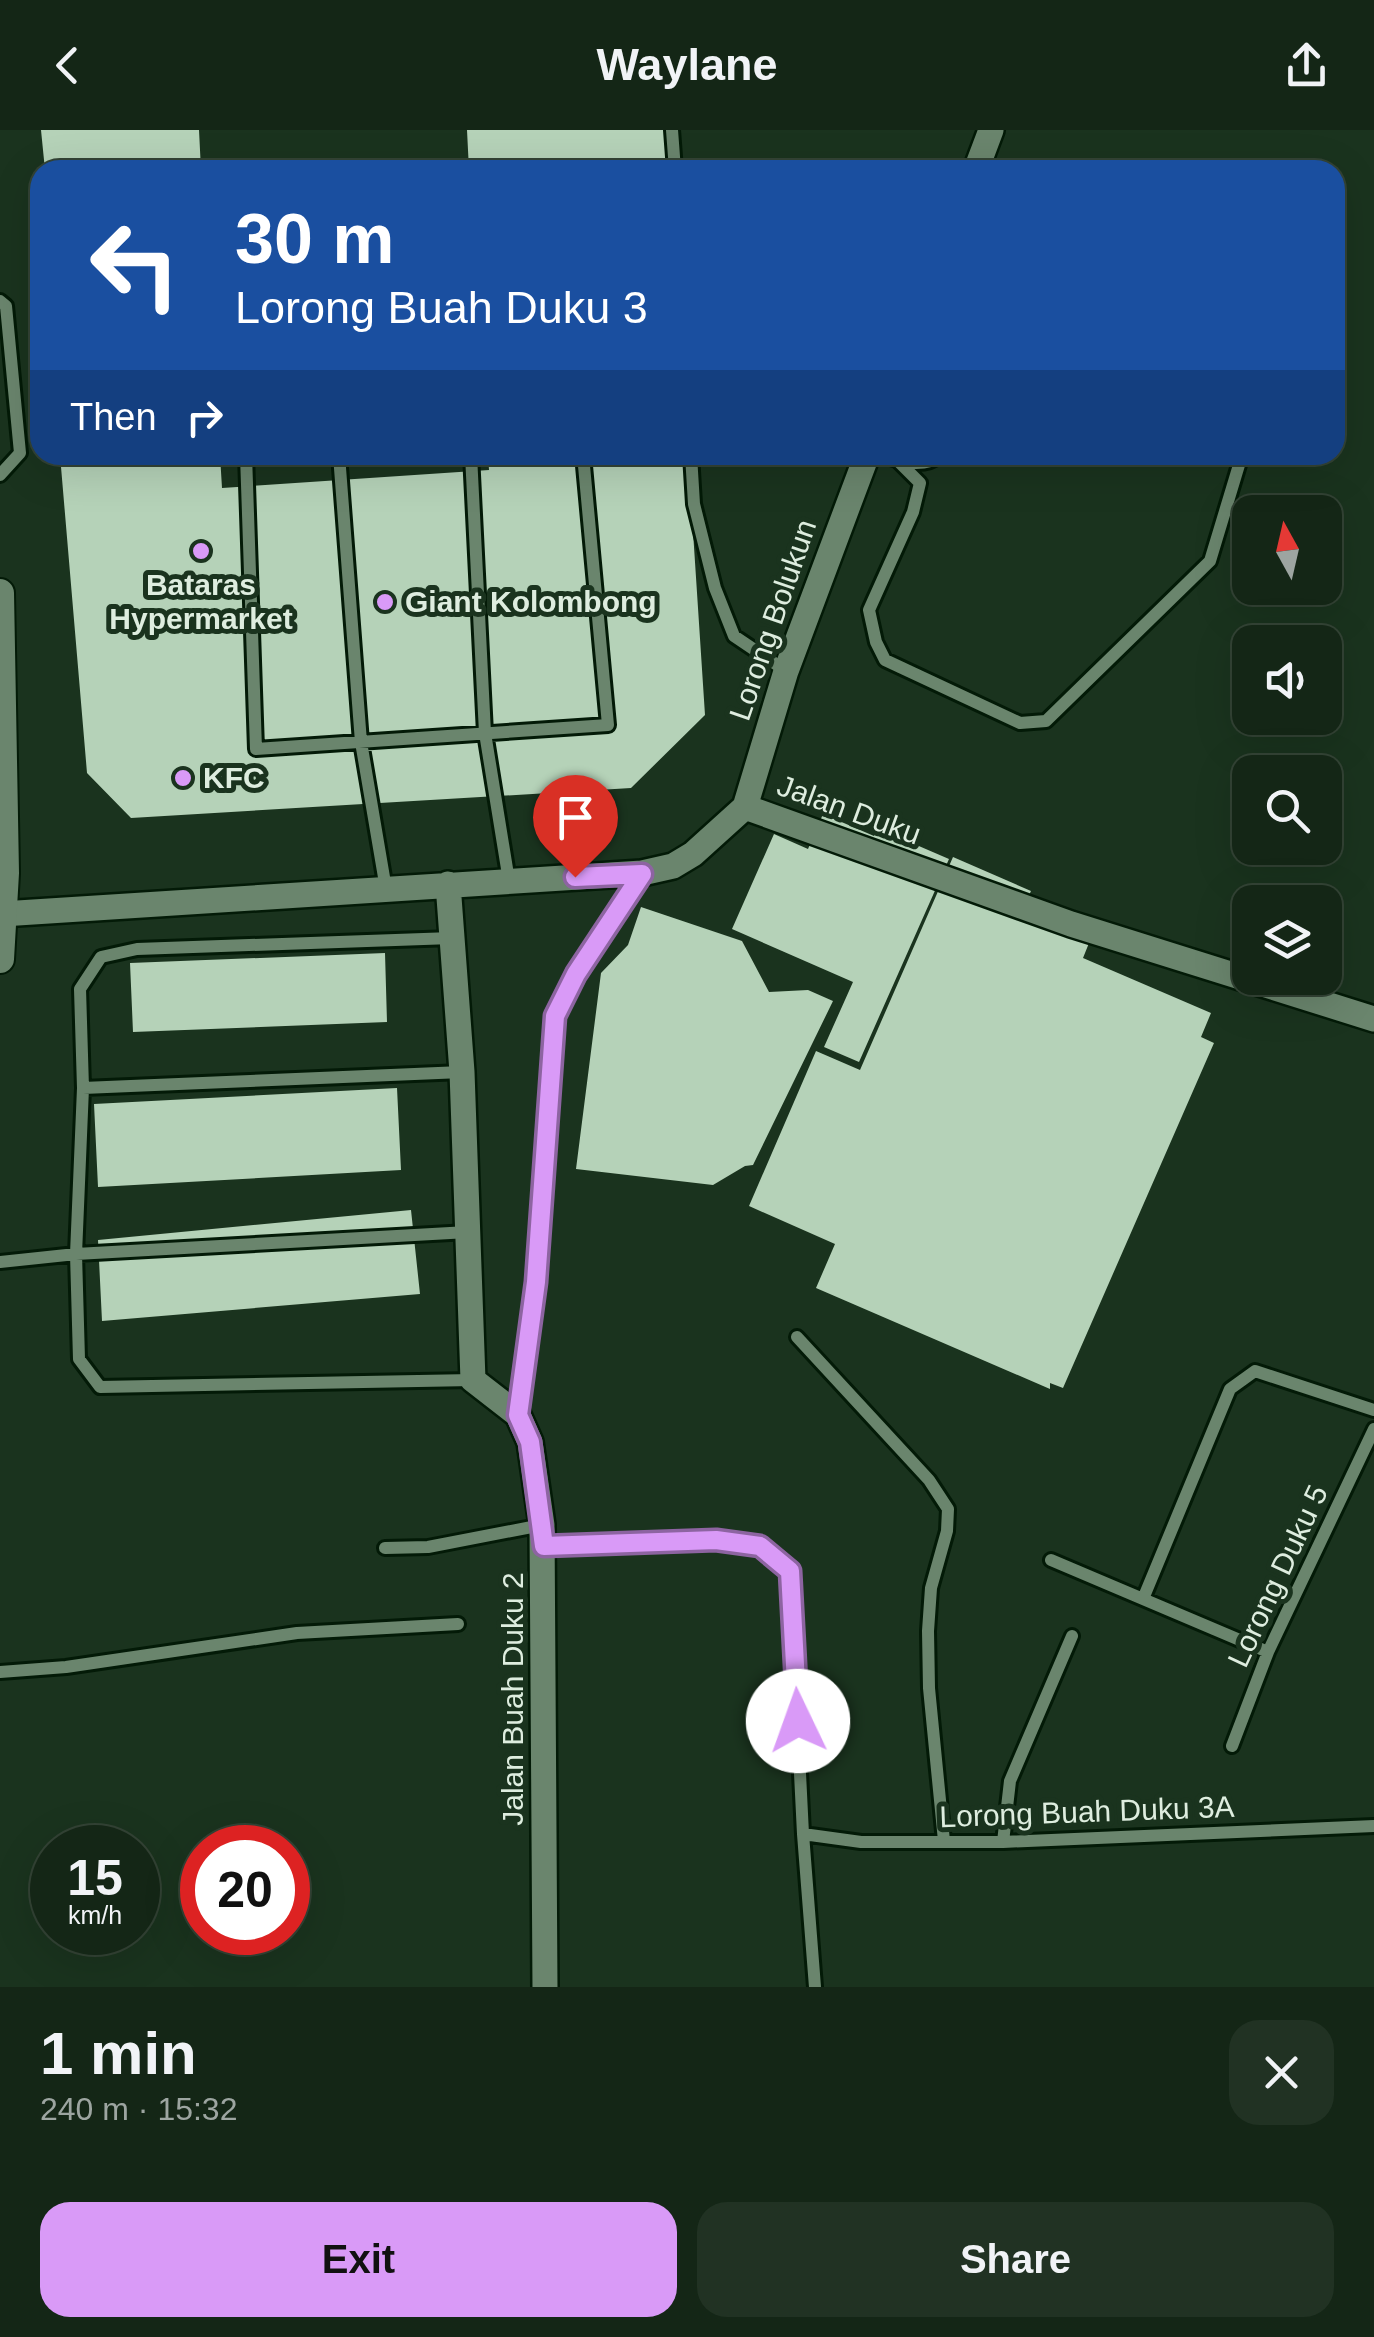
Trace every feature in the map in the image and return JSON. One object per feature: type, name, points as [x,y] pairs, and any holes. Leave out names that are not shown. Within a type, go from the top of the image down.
[{"type":"street","points":[[980,160],[991,130]]},
{"type":"street","name":"Lorong Bolukun","points":[[744,808],[786,671],[863,465]]},
{"type":"street","points":[[0,593],[0,959]]},
{"type":"street","name":"Jalan Duku","points":[[2,914],[642,874],[673,866],[693,854],[744,808],[1071,924],[1374,1019]]},
{"type":"street","points":[[448,884],[462,1072],[473,1380],[518,1415]]},
{"type":"street","name":"Jalan Buah Duku 2","points":[[518,1415],[530,1442],[543,1536],[545,1987]]},
{"type":"lane","points":[[672,130],[674,160]]},
{"type":"lane","points":[[0,301],[6,306],[20,453],[0,475]]},
{"type":"lane","points":[[246,465],[256,748],[608,724],[584,465]]},
{"type":"lane","points":[[340,465],[361,742],[386,889]]},
{"type":"lane","points":[[471,465],[484,733],[508,881]]},
{"type":"lane","points":[[692,465],[694,504],[715,588],[734,636],[786,671]]},
{"type":"lane","points":[[902,465],[920,482],[913,512],[870,610],[876,642],[885,660],[1020,723],[1046,721],[1210,561],[1239,465]]},
{"type":"lane","points":[[518,1415],[536,1282],[555,1016],[576,974],[642,874]]},
{"type":"lane","points":[[452,938],[137,949],[101,956],[80,989],[83,1088],[76,1254],[79,1359],[100,1387],[473,1380]]},
{"type":"lane","points":[[83,1088],[462,1072]]},
{"type":"lane","points":[[0,1262],[76,1254],[468,1232]]},
{"type":"lane","points":[[797,1337],[940,1493],[948,1509],[947,1531],[931,1588],[928,1631],[929,1688],[944,1842]]},
{"type":"lane","points":[[1143,1599],[1230,1389],[1255,1371],[1374,1410]]},
{"type":"lane","name":"Lorong Duku 5","points":[[1232,1746],[1268,1652],[1374,1429]]},
{"type":"lane","points":[[385,1548],[428,1548],[543,1536],[716,1540],[760,1546],[790,1571],[814,1987]]},
{"type":"lane","points":[[1052,1560],[1268,1652]]},
{"type":"lane","points":[[0,1672],[66,1667],[297,1633],[458,1624]]},
{"type":"lane","points":[[1003,1842],[1010,1780],[1072,1636]]},
{"type":"lane","name":"Lorong Buah Duku 3A","points":[[803,1834],[860,1842],[1003,1842],[1374,1826]]},
{"type":"building","points":[[41,130],[199,130],[200,160],[44,160]]},
{"type":"building","points":[[467,130],[666,130],[668,160],[468,160]]},
{"type":"building","name":"Giant Kolombong","points":[[61,465],[221,465],[222,488],[489,470],[489,465],[689,465],[705,715],[631,788],[131,818],[87,773]]},
{"type":"building","points":[[823,814],[874,836],[877,828],[949,859],[859,1062],[824,1047],[853,982],[732,929],[774,834],[808,849]]},
{"type":"building","points":[[953,857],[1031,891],[1021,913],[1089,943],[1083,958],[1211,1013],[1201,1037],[1214,1043],[1063,1388],[1050,1383],[1050,1389],[816,1288],[835,1244],[749,1206],[816,1051],[860,1070]]},
{"type":"building","points":[[641,907],[742,941],[769,992],[808,990],[833,1001],[753,1165],[713,1185],[576,1169],[601,973],[628,945]]},
{"type":"building","points":[[385,953],[387,1022],[133,1032],[130,963]]},
{"type":"building","points":[[397,1088],[401,1170],[98,1187],[94,1104]]},
{"type":"building","points":[[411,1210],[420,1294],[102,1321],[98,1240]]},
{"type":"place","name":"Bataras Hypermarket","points":[[201,551]]},
{"type":"place","name":"Giant Kolombong","points":[[385,602]]},
{"type":"place","name":"KFC","points":[[183,778]]},
{"type":"route","points":[[575,877],[642,874],[576,974],[555,1016],[536,1282],[518,1415],[530,1442],[544,1546],[716,1540],[760,1546],[790,1571],[798,1721]]}]
